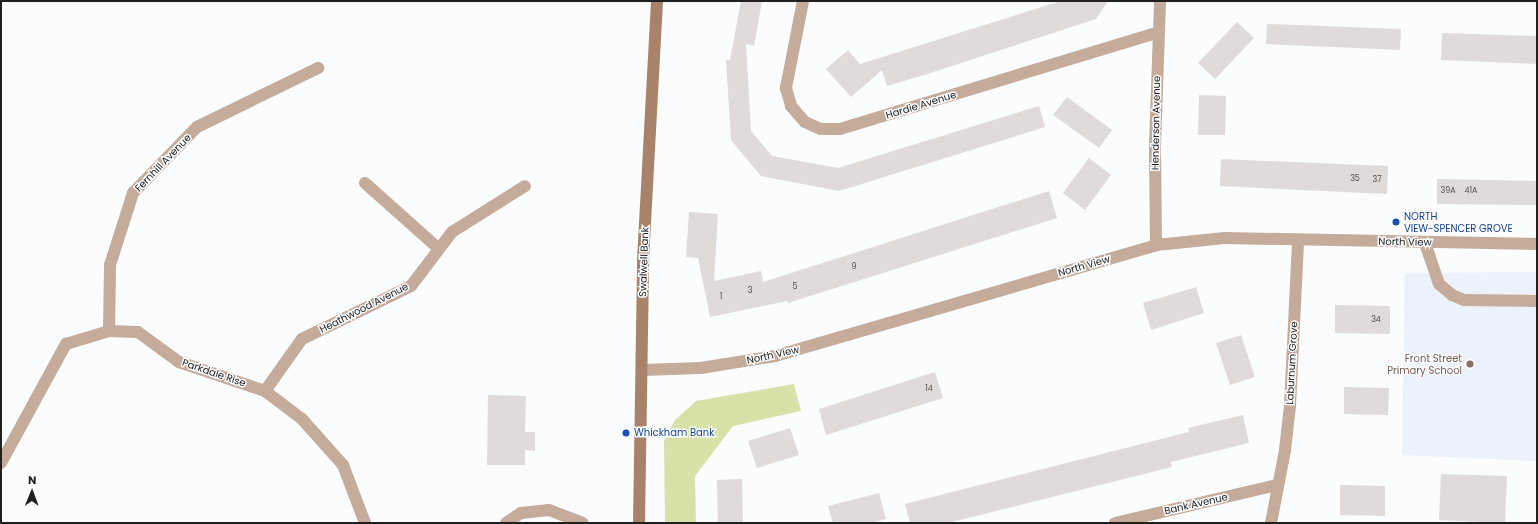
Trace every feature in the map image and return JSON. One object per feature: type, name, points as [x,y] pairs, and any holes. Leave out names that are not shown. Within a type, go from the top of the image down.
[{"type":"main road","name":"Swalwell Bank","points":[[639,523],[643,260],[657,1]]},
{"type":"street","name":"Hardie Avenue","points":[[803,1],[786,88],[791,106],[805,122],[821,129],[840,129],[1159,32]]},
{"type":"street","name":"Henderson Avenue","points":[[1156,245],[1155,146],[1160,1]]},
{"type":"street","name":"Fernhill Avenue","points":[[109,331],[110,265],[133,193],[197,127],[318,68]]},
{"type":"street","points":[[365,183],[439,249]]},
{"type":"street","name":"Heathwood Avenue","points":[[265,391],[302,339],[411,286],[452,232],[525,186]]},
{"type":"street","name":"North View","points":[[642,370],[701,368],[775,356],[1156,245],[1225,238],[1298,241],[1537,244]]},
{"type":"street","name":"Laburnum Grove","points":[[1271,523],[1277,485],[1285,450],[1290,406],[1298,241]]},
{"type":"street","points":[[1426,243],[1439,284],[1452,296],[1464,300],[1537,301]]},
{"type":"street","name":"Parkdale Rise","points":[[1,463],[66,344],[109,331],[138,332],[179,362],[265,391],[302,419],[343,465],[365,523]]},
{"type":"street","name":"Bank Avenue","points":[[1115,523],[1277,485]]},
{"type":"street","points":[[506,523],[521,513],[549,510],[583,523]]},
{"type":"shaded area","name":"Front Street Primary School","points":[[1537,272],[1537,461],[1402,455],[1405,273]]},
{"type":"green space","points":[[794,384],[801,411],[733,426],[695,476],[696,523],[665,523],[664,441],[675,420],[696,401]]},
{"type":"building","points":[[741,1],[762,1],[754,46],[746,44],[751,131],[772,156],[838,168],[1039,106],[1045,127],[839,191],[761,176],[731,140],[726,60],[730,60]]},
{"type":"building","points":[[1061,1],[1108,1],[1096,19],[924,75],[887,86],[882,70],[851,97],[826,69],[848,50],[860,64]]},
{"type":"building","points":[[1237,22],[1254,38],[1215,79],[1198,63]]},
{"type":"building","points":[[1267,24],[1401,29],[1400,50],[1266,44]]},
{"type":"building","points":[[1442,33],[1537,36],[1537,64],[1441,60]]},
{"type":"building","points":[[1199,95],[1226,96],[1225,135],[1198,135]]},
{"type":"building","points":[[1067,97],[1112,130],[1099,148],[1053,115]]},
{"type":"building","points":[[1089,158],[1111,175],[1085,210],[1063,193]]},
{"type":"building","points":[[1221,159],[1388,166],[1387,194],[1220,186]]},
{"type":"building","points":[[1437,179],[1537,181],[1537,205],[1437,204]]},
{"type":"building","points":[[1049,191],[1057,218],[788,303],[787,301],[710,317],[698,258],[686,257],[689,212],[718,214],[714,281],[761,271],[763,282]]},
{"type":"building","points":[[1196,287],[1204,313],[1151,330],[1143,303]]},
{"type":"building","points":[[1335,305],[1390,306],[1390,334],[1335,333]]},
{"type":"building","points":[[1241,335],[1255,377],[1230,385],[1216,343]]},
{"type":"building","points":[[935,372],[943,398],[826,435],[819,409]]},
{"type":"building","points":[[1344,387],[1389,388],[1388,415],[1344,414]]},
{"type":"building","points":[[488,395],[526,396],[525,432],[535,432],[535,451],[525,450],[525,465],[487,465]]},
{"type":"building","points":[[1243,415],[1249,443],[1171,462],[1172,467],[948,523],[910,523],[905,504],[1189,432],[1188,428]]},
{"type":"building","points":[[790,428],[799,455],[757,468],[748,441]]},
{"type":"building","points":[[1441,474],[1507,476],[1505,523],[1439,520]]},
{"type":"building","points":[[742,479],[743,523],[718,523],[717,480]]},
{"type":"building","points":[[1340,485],[1385,486],[1385,516],[1340,515]]},
{"type":"building","points":[[879,493],[886,519],[872,523],[833,523],[828,506]]},
{"type":"place","name":"NORTH VIEW-SPENCER GROVE","points":[[1396,222]]},
{"type":"place","name":"Front Street Primary School","points":[[1470,364]]},
{"type":"place","name":"Whickham Bank","points":[[626,433]]}]
